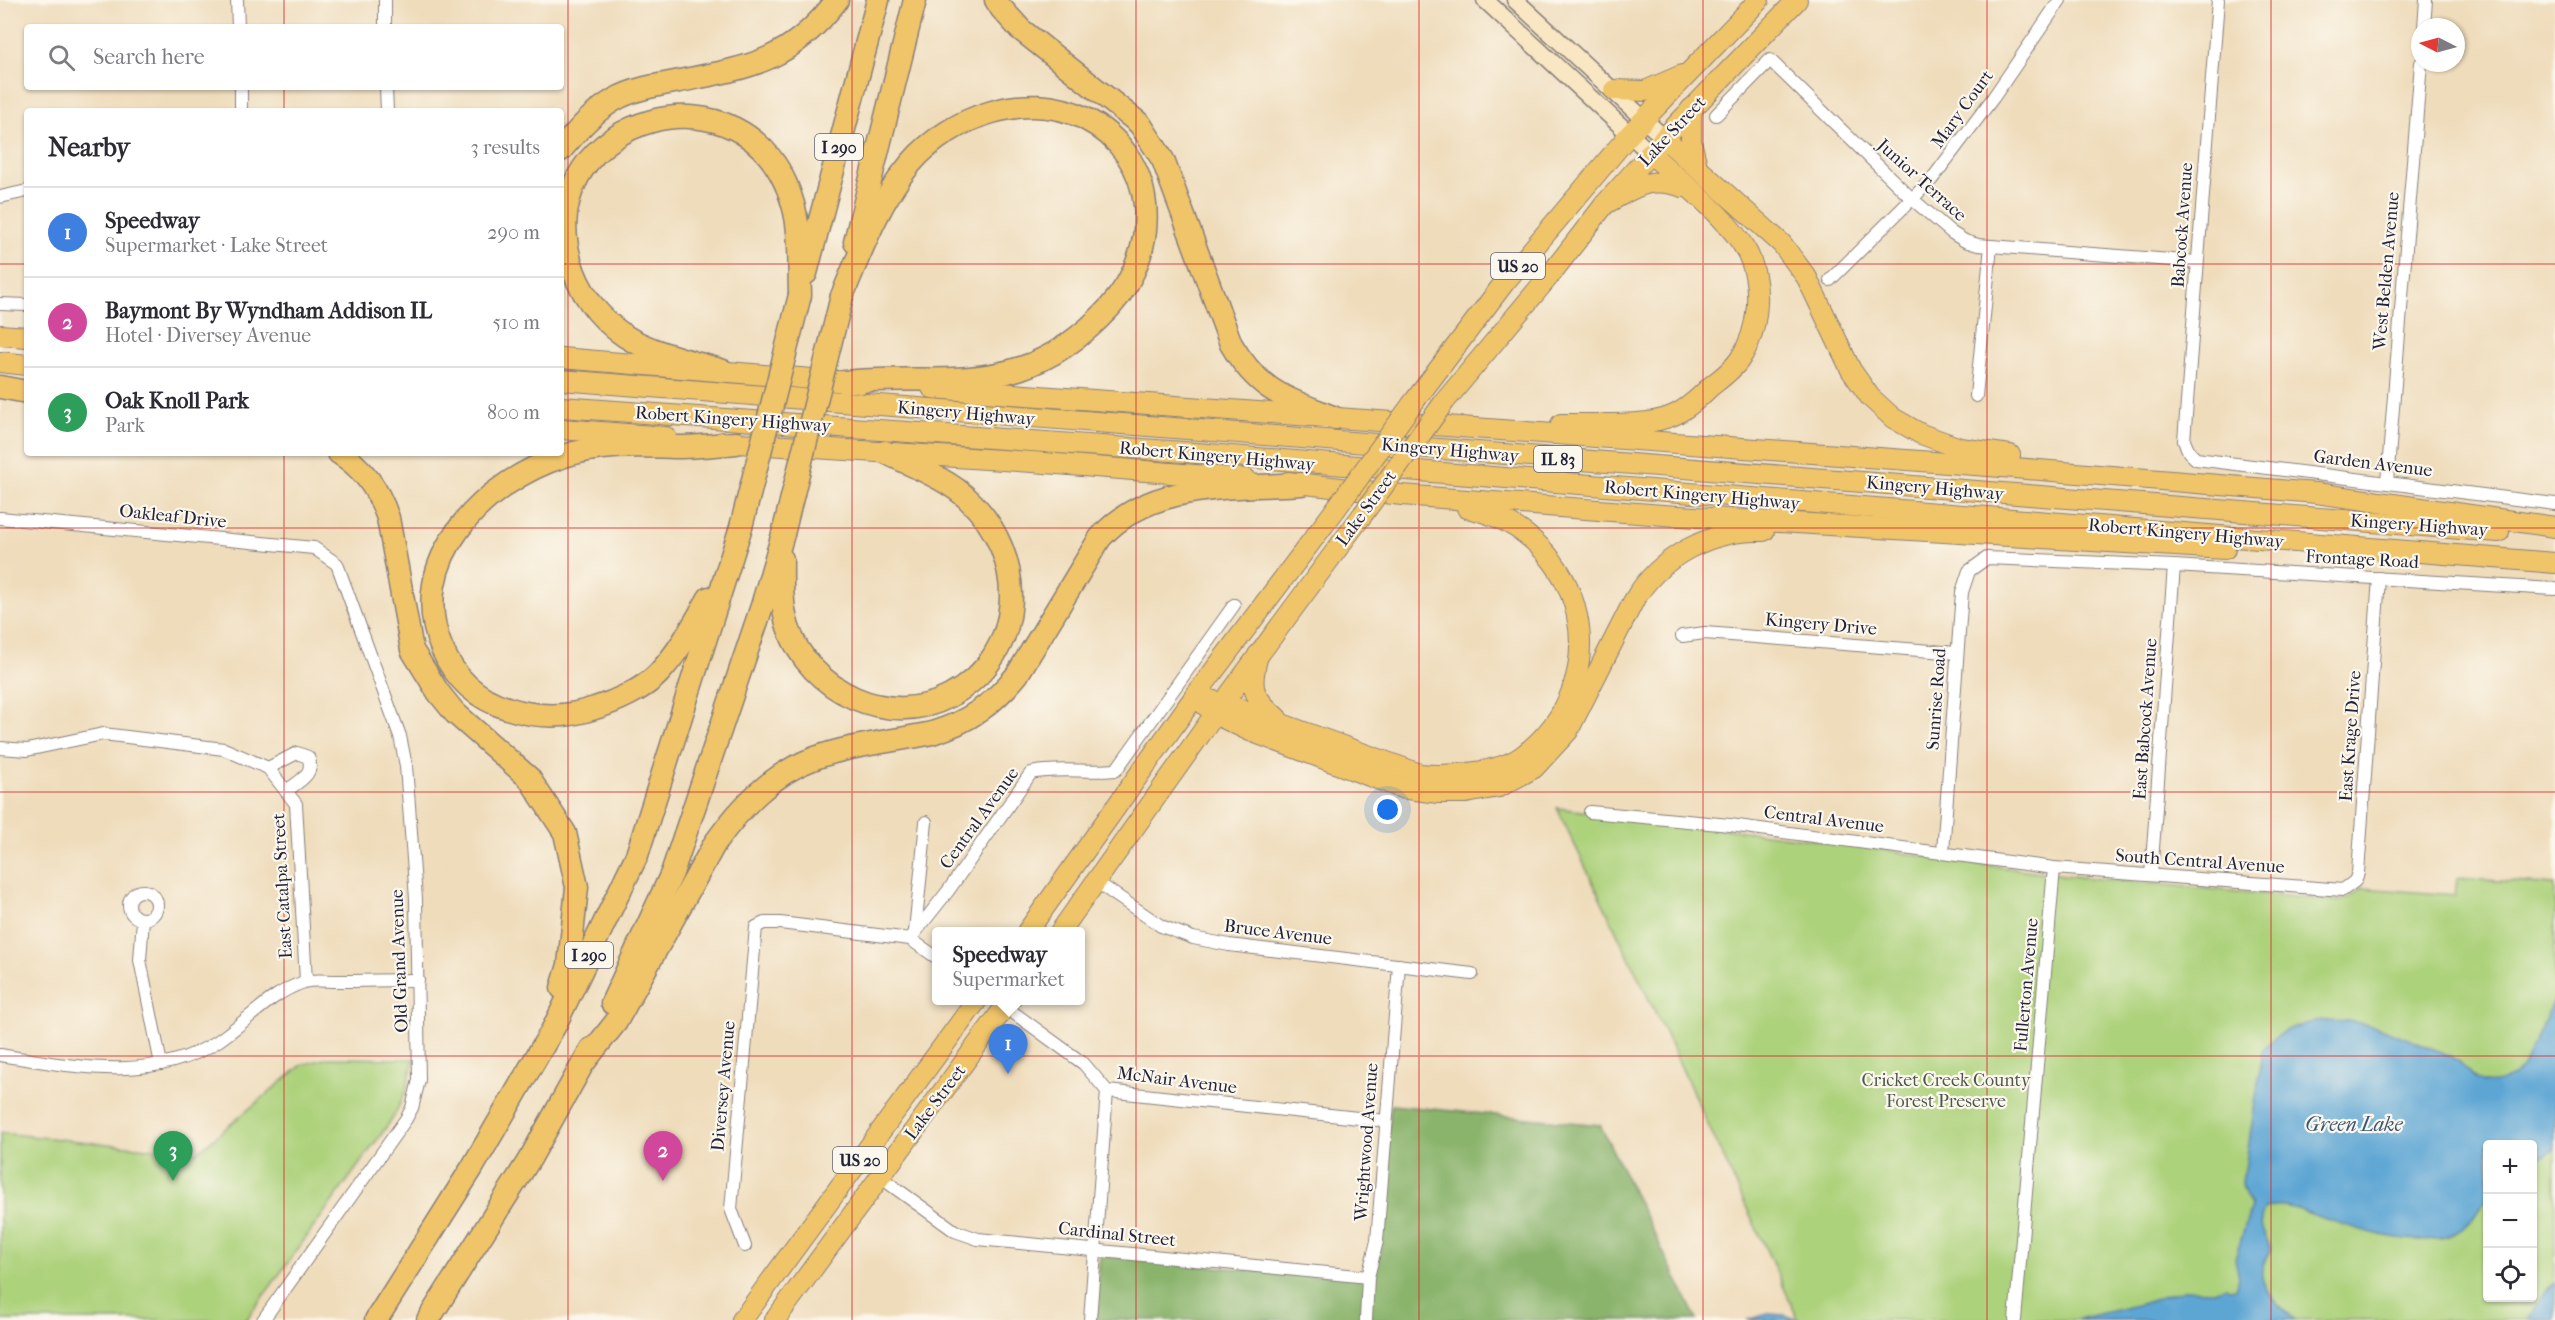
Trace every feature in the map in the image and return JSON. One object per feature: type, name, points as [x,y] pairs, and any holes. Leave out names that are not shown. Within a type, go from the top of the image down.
[{"type":"highway","points":[[564,146],[585,122],[615,99],[651,87],[737,70],[779,55],[820,22],[837,0]]},
{"type":"highway","name":"I 290","points":[[376,1320],[472,1168],[548,1037],[637,855],[741,527],[878,0]]},
{"type":"highway","name":"I 290","points":[[428,1320],[531,1157],[585,1061],[672,873],[762,606],[783,534],[915,0]]},
{"type":"highway","points":[[996,0],[1020,29],[1140,124],[1163,160],[1231,344],[1243,364],[1268,389],[1335,418]]},
{"type":"highway","points":[[842,296],[868,235],[899,178],[925,149],[943,135],[978,117],[1010,108],[1026,107],[1056,109],[1082,117],[1116,143],[1134,170],[1140,185],[1147,221],[1145,241],[1138,264],[1115,301],[1094,324],[1073,340],[1022,368],[981,378],[872,378],[845,382]]},
{"type":"highway","points":[[723,371],[668,354],[627,337],[598,313],[578,283],[567,250],[567,216],[578,178],[602,146],[630,128],[658,118],[675,116],[694,116],[716,121],[752,140],[776,164],[794,206],[800,295]]},
{"type":"highway","points":[[0,387],[24,391]]},
{"type":"highway","points":[[564,456],[611,445],[680,447],[736,443]]},
{"type":"highway","points":[[783,534],[782,588],[788,627],[806,662],[821,678],[835,689],[857,700],[897,708],[917,707],[934,702],[951,696],[967,684],[993,655],[1009,620],[1011,583],[1002,547],[981,513],[966,497],[885,452]]},
{"type":"highway","points":[[343,456],[357,467],[381,498],[388,518],[412,650],[421,667],[455,713],[529,778],[565,833],[577,887],[569,966],[548,1037]]},
{"type":"highway","points":[[563,456],[514,479],[473,512],[446,550],[433,594],[433,615],[437,637],[454,672],[467,686],[491,703],[527,715],[576,715],[617,701],[657,675],[691,630],[732,558]]},
{"type":"highway","points":[[585,1061],[616,1022],[715,843],[731,820],[763,788],[794,767],[815,758],[932,733],[950,728],[980,713],[1004,691],[1017,675],[1100,538],[1111,525],[1142,504],[1193,491],[1301,483]]},
{"type":"main road","points":[[1460,428],[1649,422],[1674,415],[1702,395],[1739,361],[1748,344],[1755,319],[1757,284],[1748,254],[1725,222],[1485,0]]},
{"type":"main road","points":[[1515,0],[1782,244],[1806,278],[1851,370],[1870,397],[1893,418],[1921,434],[1960,448],[1985,453],[2094,463],[2178,482]]},
{"type":"main road","name":"Lake Street","points":[[1031,927],[1195,696],[1504,283],[1629,135],[1759,0]]},
{"type":"main road","name":"Lake Street","points":[[1063,927],[1218,709],[1445,401],[1550,275],[1605,204],[1691,109],[1797,0]]},
{"type":"main road","points":[[1614,90],[1646,91],[1690,71]]},
{"type":"main road","points":[[1691,109],[1691,141],[1697,166]]},
{"type":"main road","name":"US 20","points":[[1605,204],[1643,184],[1659,181],[1687,188]]},
{"type":"main road","points":[[0,324],[24,325]]},
{"type":"main road","points":[[0,335],[24,337]]},
{"type":"main road","points":[[564,358],[845,382],[2316,493],[2555,527]]},
{"type":"main road","points":[[0,362],[24,365]]},
{"type":"main road","name":"Kingery Highway","points":[[564,380],[2555,537]]},
{"type":"main road","name":"Robert Kingery Highway","points":[[564,407],[1195,453],[2555,563]]},
{"type":"main road","points":[[564,429],[1301,483],[1402,495],[2010,538],[2232,550],[2493,559]]},
{"type":"main road","points":[[1218,709],[1284,724],[1420,774],[1437,776],[1481,772],[1520,758],[1549,731],[1569,697],[1580,654],[1579,626],[1573,597],[1548,554],[1527,535],[1497,517],[1402,495]]},
{"type":"main road","points":[[1195,696],[1250,731],[1401,788],[1438,793],[1466,793],[1499,787],[1534,768],[1568,731],[1643,585],[1661,566],[1679,553],[1720,537],[1758,531],[2010,538]]},
{"type":"main road","points":[[1258,655],[1252,684],[1254,693],[1266,708],[1284,724]]},
{"type":"main road","name":"Lake Street","points":[[742,1320],[973,1005]]},
{"type":"main road","name":"Lake Street","points":[[775,1320],[880,1178],[1003,1005]]},
{"type":"street","points":[[237,0],[238,24]]},
{"type":"street","points":[[385,0],[385,24]]},
{"type":"street","name":"Mary Court","points":[[1830,280],[1932,179],[1993,98],[2060,0]]},
{"type":"street","name":"Babcock Avenue","points":[[2189,452],[2184,441],[2218,0]]},
{"type":"street","points":[[2425,18],[2426,0]]},
{"type":"street","name":"Junior Terrace","points":[[1716,115],[1770,60],[1911,198],[1965,241],[1990,246],[2197,262]]},
{"type":"street","name":"West Belden Avenue","points":[[2387,482],[2420,72]]},
{"type":"street","points":[[241,90],[241,108]]},
{"type":"street","points":[[386,90],[387,108]]},
{"type":"street","points":[[0,197],[24,192]]},
{"type":"street","points":[[1976,396],[1990,246]]},
{"type":"street","points":[[0,304],[24,305]]},
{"type":"street","name":"Garden Avenue","points":[[2189,452],[2196,459],[2555,504]]},
{"type":"street","name":"Oakleaf Drive","points":[[0,518],[314,548],[337,564]]},
{"type":"street","name":"Frontage Road","points":[[1987,558],[2174,566],[2555,589]]},
{"type":"street","name":"Sunrise Road","points":[[1943,852],[1962,592],[1970,571],[1987,558]]},
{"type":"street","name":"Old Grand Avenue","points":[[263,1320],[412,1108],[420,1069],[416,899],[406,766],[400,736],[337,564]]},
{"type":"street","name":"East Babcock Avenue","points":[[2151,875],[2174,566]]},
{"type":"street","name":"East Krage Drive","points":[[2343,890],[2355,881],[2358,873],[2379,578]]},
{"type":"street","name":"Central Avenue","points":[[913,936],[948,891],[1031,773],[1050,769],[1097,772],[1116,770],[1234,605]]},
{"type":"street","name":"Kingery Drive","points":[[1682,636],[1705,633],[1957,653]]},
{"type":"street","points":[[0,748],[27,750],[103,734],[224,749],[268,768],[297,753],[308,757],[311,764],[310,771],[286,791]]},
{"type":"street","name":"East Catalpa Street","points":[[268,768],[296,804],[306,981]]},
{"type":"street","name":"Central Avenue","points":[[1590,812],[1730,825],[2054,868]]},
{"type":"street","points":[[926,822],[913,936],[932,953]]},
{"type":"street","name":"South Central Avenue","points":[[2054,868],[2343,890]]},
{"type":"street","name":"Fullerton Avenue","points":[[2015,1319],[2054,868]]},
{"type":"street","name":"Bruce Avenue","points":[[1095,881],[1161,926],[1193,938],[1229,945],[1472,974]]},
{"type":"street","points":[[143,919],[140,960],[161,1064]]},
{"type":"street","name":"Diversey Avenue","points":[[745,1246],[731,1209],[756,927],[764,923],[780,923],[913,936]]},
{"type":"street","name":"Wrightwood Avenue","points":[[1366,1320],[1368,1277],[1377,1241],[1399,965]]},
{"type":"street","points":[[0,1055],[70,1066],[128,1069],[161,1064],[191,1055],[218,1042],[272,997],[306,981],[418,980]]},
{"type":"street","name":"McNair Avenue","points":[[1007,1005],[1084,1064],[1107,1091],[1386,1121]]},
{"type":"street","points":[[1090,1320],[1107,1091]]},
{"type":"street","name":"Cardinal Street","points":[[880,1178],[955,1231],[978,1239],[1368,1277]]},
{"type":"green space","name":"Cricket Creek County Forest Preserve","points":[[1557,808],[1863,846],[1946,860],[2080,877],[2338,901],[2350,898],[2362,888],[2455,895],[2457,878],[2555,885],[2555,1320],[1799,1320]]},
{"type":"green space","points":[[328,1058],[414,1059],[406,1091],[393,1118],[246,1320],[0,1320],[0,1133],[196,1153],[302,1065]]},
{"type":"green space","points":[[1391,1105],[1600,1125],[1697,1320],[1094,1320],[1100,1256],[1312,1276],[1374,1270]]},
{"type":"water","name":"Green Lake","points":[[2555,998],[2555,1150],[2537,1157],[2537,1140],[2483,1140],[2483,1204],[2463,1228],[2446,1237],[2426,1240],[2404,1239],[2360,1230],[2294,1208],[2272,1206],[2265,1208],[2261,1220],[2262,1230],[2270,1248],[2270,1253],[2263,1265],[2263,1281],[2271,1296],[2295,1320],[2074,1320],[2141,1304],[2183,1290],[2213,1291],[2226,1287],[2235,1288],[2239,1277],[2235,1259],[2251,1207],[2243,1189],[2242,1180],[2263,1051],[2277,1036],[2312,1022],[2328,1020],[2359,1023],[2374,1026],[2446,1054],[2458,1061],[2481,1082],[2498,1082],[2515,1074],[2523,1067]]},
{"type":"water","points":[[2555,1281],[2555,1320],[2527,1320],[2545,1291]]},
{"type":"water","points":[[1768,1314],[1785,1315],[1798,1320],[1747,1320]]},
{"type":"place","name":"Speedway","points":[[1008,1074]]},
{"type":"place","name":"Oak Knoll Park","points":[[173,1181]]},
{"type":"place","name":"Baymont By Wyndham Addison IL","points":[[663,1181]]}]
